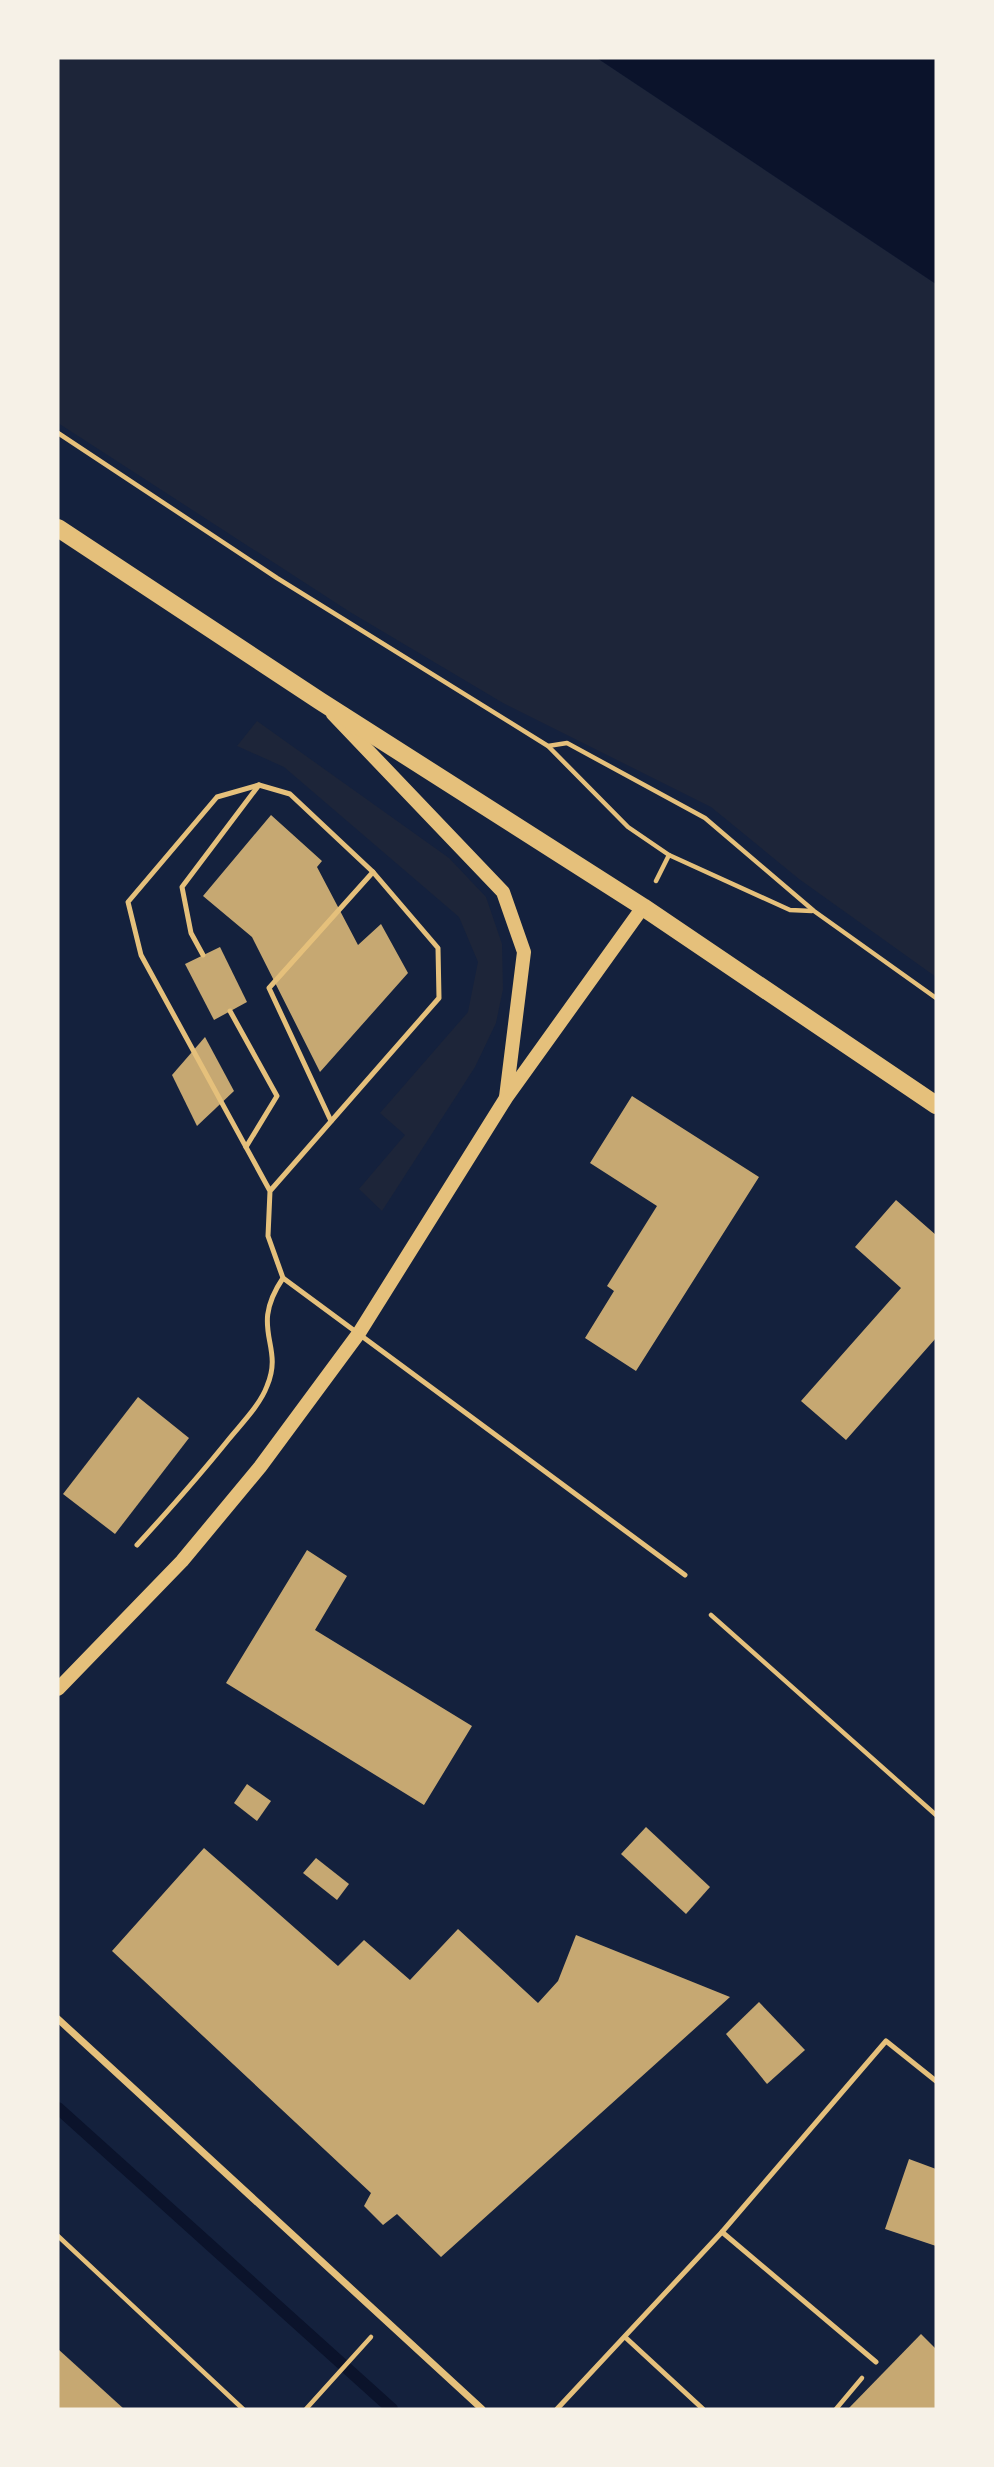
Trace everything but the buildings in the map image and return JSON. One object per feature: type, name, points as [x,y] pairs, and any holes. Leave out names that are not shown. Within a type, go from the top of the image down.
[{"type":"main road","points":[[58,528],[320,701],[643,907],[936,1105]]},
{"type":"main road","points":[[320,701],[503,892],[524,952],[506,1098]]},
{"type":"main road","points":[[58,1689],[104,1644],[199,1540],[260,1467],[359,1333],[506,1098],[643,907]]},
{"type":"street","points":[[58,2019],[482,2409]]},
{"type":"lane","points":[[203,955],[191,933],[182,887],[259,785]]},
{"type":"lane","points":[[270,1191],[439,998],[438,948],[373,872],[290,794],[259,785],[217,797],[128,902],[141,955],[270,1191],[268,1236],[283,1278],[443,1399],[685,1574]]},
{"type":"lane","points":[[331,1121],[269,988],[373,872]]},
{"type":"lane","points":[[230,1011],[276,1096],[246,1147]]},
{"type":"lane","points":[[137,1545],[210,1463],[267,1386],[273,1360],[264,1325],[269,1298],[283,1278]]},
{"type":"lane","points":[[557,2409],[722,2232],[886,2041],[936,2081]]},
{"type":"lane","points":[[722,2232],[876,2362]]},
{"type":"lane","points":[[625,2337],[703,2409]]},
{"type":"path","points":[[58,433],[277,578],[548,746],[628,827],[669,855],[790,910],[814,911]]},
{"type":"path","points":[[548,746],[567,743],[705,818],[814,911],[936,998]]},
{"type":"path","points":[[643,907],[669,855]]},
{"type":"path","points":[[711,1615],[936,1815]]},
{"type":"path","points":[[58,2236],[243,2409]]},
{"type":"path","points":[[306,2409],[366,2342]]},
{"type":"path","points":[[836,2409],[876,2362]]},
{"type":"shaded area","points":[[58,58],[597,58],[936,284],[936,977],[799,879],[711,807],[503,703],[350,612],[58,423]]},
{"type":"shaded area","points":[[597,58],[936,58],[936,284]]},
{"type":"shaded area","points":[[257,721],[449,858],[486,897],[502,944],[503,989],[496,1023],[475,1067],[382,1211],[359,1189],[405,1135],[380,1113],[468,1012],[478,962],[459,917],[284,767],[237,746]]},
{"type":"waterway","points":[[58,2108],[392,2409]]}]
